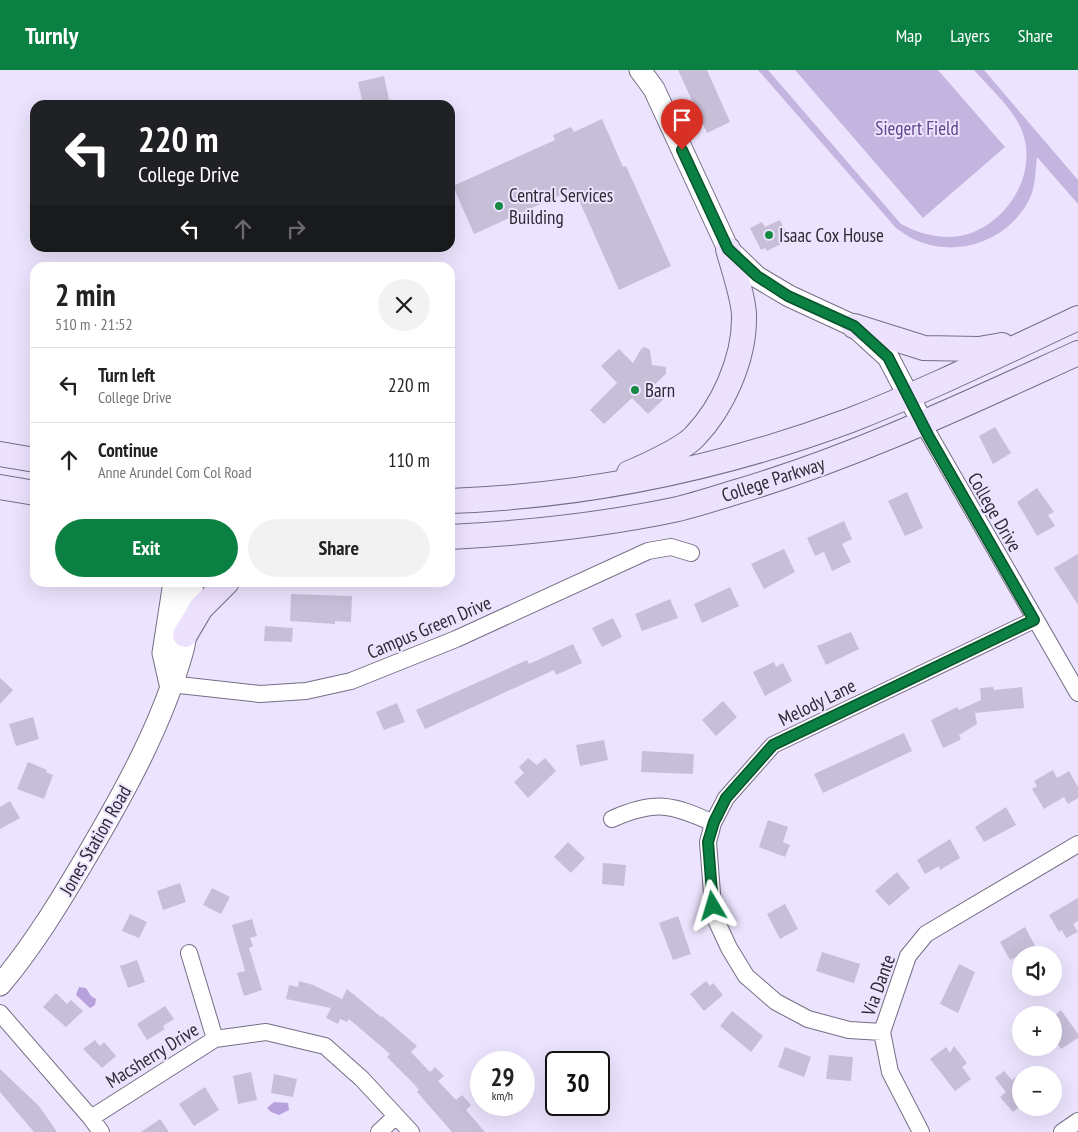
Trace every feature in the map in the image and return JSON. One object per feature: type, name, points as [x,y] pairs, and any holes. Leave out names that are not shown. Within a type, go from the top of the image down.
[{"type":"main road","points":[[580,491],[650,464],[694,438],[723,397],[741,354],[745,318],[728,249]]},
{"type":"main road","name":"College Parkway","points":[[455,501],[500,500],[580,491],[728,460],[850,420],[908,396],[1078,318]]},
{"type":"main road","points":[[854,326],[924,348],[950,350],[979,349],[1036,338]]},
{"type":"main road","name":"College Parkway","points":[[455,537],[514,534],[589,526],[679,508],[765,484],[838,458],[923,424],[1078,353]]},
{"type":"main road","points":[[0,454],[30,459]]},
{"type":"main road","points":[[0,487],[30,492]]},
{"type":"main road","points":[[185,635],[201,608],[222,587]]},
{"type":"street","points":[[640,70],[654,88],[728,249],[757,276],[788,296],[854,326],[888,357],[923,424]]},
{"type":"street","name":"College Drive","points":[[923,424],[1034,620],[1078,693]]},
{"type":"street","name":"Campus Green Drive","points":[[170,684],[260,694],[306,691],[351,681],[456,639],[648,551],[671,548],[691,553]]},
{"type":"street","points":[[170,684],[163,653],[173,587]]},
{"type":"street","name":"Jones Station Road","points":[[0,985],[22,959],[49,919],[119,803],[148,746],[183,649],[192,587]]},
{"type":"street","name":"Melody Lane","points":[[882,1032],[849,1030],[808,1019],[776,1002],[746,976],[729,948],[716,920],[713,906],[708,842],[714,822],[726,798],[773,745],[1034,620]]},
{"type":"street","points":[[612,819],[634,809],[660,805],[687,811],[714,822]]},
{"type":"street","name":"Via Dante","points":[[921,1132],[890,1072],[882,1032],[908,956],[926,934],[1078,844]]},
{"type":"street","points":[[189,953],[215,1039]]},
{"type":"street","points":[[0,1013],[101,1132]]},
{"type":"street","name":"Macsherry Drive","points":[[91,1118],[215,1039],[266,1032],[325,1046],[362,1079],[411,1132]]},
{"type":"street","points":[[380,1132],[396,1116]]},
{"type":"street","points":[[1062,1132],[1078,1120]]},
{"type":"green space","points":[[758,70],[768,70],[901,224],[930,235],[949,237],[967,234],[983,227],[997,217],[1019,189],[1025,172],[1026,154],[1021,127],[1003,101],[974,70],[984,70],[1078,180],[1078,204],[1037,157],[1031,197],[1016,218],[1002,231],[968,246],[949,247],[931,245],[913,239],[896,228]]},
{"type":"green space","name":"Siegert Field","points":[[795,70],[938,70],[1005,147],[923,218]]},
{"type":"shaded area","points":[[79,987],[86,988],[91,996],[96,999],[95,1005],[90,1008],[76,995]]},
{"type":"shaded area","points":[[274,1102],[288,1103],[289,1110],[279,1115],[271,1112],[267,1108]]},
{"type":"building","points":[[678,70],[707,70],[730,122],[707,133]]},
{"type":"building","points":[[384,76],[389,100],[362,100],[358,82]]},
{"type":"building","name":"Central Services Building","points":[[602,119],[623,167],[626,166],[671,266],[619,290],[574,189],[474,234],[455,191],[455,185],[555,140],[553,135],[571,127],[574,132]]},
{"type":"building","name":"Isaac Cox House","points":[[780,220],[787,234],[779,240],[781,244],[767,251],[765,248],[761,250],[750,228],[762,222],[765,227]]},
{"type":"building","name":"Barn","points":[[645,347],[650,350],[652,365],[666,367],[666,374],[654,385],[666,397],[648,414],[632,398],[604,424],[590,410],[617,383],[601,366],[619,349],[633,363],[641,349]]},
{"type":"building","points":[[995,427],[1011,453],[993,464],[979,436]]},
{"type":"building","points":[[1037,488],[1054,512],[1048,515],[1055,526],[1037,536],[1017,502]]},
{"type":"building","points":[[907,492],[923,528],[905,536],[888,501]]},
{"type":"building","points":[[844,521],[852,539],[842,544],[851,562],[832,571],[824,552],[815,556],[807,538]]},
{"type":"building","points":[[784,549],[795,572],[764,589],[751,564]]},
{"type":"building","points":[[1078,554],[1078,605],[1054,568]]},
{"type":"building","points":[[730,587],[739,606],[702,623],[694,604]]},
{"type":"building","points":[[291,594],[352,596],[351,622],[335,621],[335,624],[290,621]]},
{"type":"building","points":[[670,599],[678,618],[642,631],[635,614]]},
{"type":"building","points":[[613,618],[622,637],[602,647],[592,628]]},
{"type":"building","points":[[265,626],[293,628],[292,642],[264,641]]},
{"type":"building","points":[[851,632],[859,649],[826,665],[817,646]]},
{"type":"building","points":[[573,644],[582,663],[556,675],[554,670],[425,729],[416,710],[527,660],[529,664]]},
{"type":"building","points":[[774,662],[776,667],[783,663],[792,681],[765,696],[753,672]]},
{"type":"building","points":[[0,678],[13,690],[0,704]]},
{"type":"building","points":[[993,687],[994,690],[1022,687],[1024,708],[975,713],[977,724],[959,735],[961,739],[943,748],[931,720],[957,707],[959,710],[981,700],[980,688]]},
{"type":"building","points":[[723,701],[737,717],[716,736],[702,720]]},
{"type":"building","points":[[397,703],[405,722],[384,730],[376,712]]},
{"type":"building","points":[[33,717],[39,739],[16,746],[9,724]]},
{"type":"building","points":[[904,733],[912,751],[823,793],[814,774]]},
{"type":"building","points":[[604,740],[608,760],[580,766],[576,745]]},
{"type":"building","points":[[642,751],[694,754],[693,774],[641,772]]},
{"type":"building","points":[[528,758],[537,765],[545,758],[556,771],[528,798],[514,782],[524,773],[519,767]]},
{"type":"building","points":[[28,762],[47,770],[46,772],[53,775],[44,799],[17,789]]},
{"type":"building","points":[[1053,770],[1057,778],[1069,771],[1078,787],[1078,798],[1068,804],[1064,797],[1044,809],[1032,789],[1037,786],[1034,781]]},
{"type":"building","points":[[10,801],[20,818],[0,829],[0,807]]},
{"type":"building","points":[[1006,807],[1016,825],[984,842],[975,827]]},
{"type":"building","points":[[768,820],[788,827],[783,842],[790,845],[785,857],[759,847]]},
{"type":"building","points":[[950,839],[960,858],[940,870],[939,866],[925,874],[917,860]]},
{"type":"building","points":[[568,842],[585,858],[571,873],[554,857]]},
{"type":"building","points":[[603,863],[626,865],[624,886],[602,884]]},
{"type":"building","points":[[897,872],[910,888],[889,906],[875,891]]},
{"type":"building","points":[[180,883],[186,902],[163,910],[157,891]]},
{"type":"building","points":[[212,888],[230,897],[221,914],[203,905]]},
{"type":"building","points":[[1078,898],[1078,921],[1073,924],[1078,932],[1066,938],[1062,930],[1059,932],[1049,915]]},
{"type":"building","points":[[785,904],[798,929],[780,939],[767,914]]},
{"type":"building","points":[[130,914],[147,922],[139,938],[122,931]]},
{"type":"building","points":[[678,916],[691,954],[673,960],[659,923]]},
{"type":"building","points":[[252,919],[257,936],[250,938],[253,946],[249,948],[262,990],[244,996],[237,973],[245,971],[232,925]]},
{"type":"building","points":[[1025,927],[1035,946],[1012,946],[1012,959],[1010,960],[1000,942]]},
{"type":"building","points":[[822,952],[860,964],[854,983],[816,971]]},
{"type":"building","points":[[137,960],[145,982],[128,988],[120,966]]},
{"type":"building","points":[[959,964],[975,972],[958,1013],[940,1004]]},
{"type":"building","points":[[299,981],[313,985],[342,999],[347,989],[382,1016],[417,1046],[411,1052],[430,1072],[435,1067],[444,1076],[438,1081],[456,1100],[462,1095],[470,1104],[466,1110],[485,1132],[452,1132],[417,1092],[419,1090],[414,1084],[387,1057],[390,1054],[349,1019],[347,1022],[340,1019],[338,1024],[326,1018],[331,1008],[286,999],[289,985],[298,987]]},
{"type":"building","points":[[706,981],[710,986],[713,983],[723,995],[704,1011],[690,994]]},
{"type":"building","points":[[56,993],[67,1004],[71,1000],[83,1011],[66,1027],[43,1007]]},
{"type":"building","points":[[165,1006],[174,1019],[163,1026],[165,1029],[147,1040],[137,1024]]},
{"type":"building","points":[[732,1011],[763,1036],[751,1052],[720,1026]]},
{"type":"building","points":[[1062,1011],[1078,1034],[1078,1038],[1062,1048]]},
{"type":"building","points":[[95,1040],[100,1046],[104,1042],[116,1056],[102,1068],[83,1049]]},
{"type":"building","points":[[954,1046],[967,1063],[962,1067],[971,1079],[955,1091],[930,1059],[946,1047],[950,1053]]},
{"type":"building","points":[[785,1047],[811,1057],[804,1077],[778,1067]]},
{"type":"building","points":[[829,1055],[853,1057],[851,1081],[826,1079]]},
{"type":"building","points":[[0,1069],[39,1106],[57,1132],[34,1132],[0,1092]]},
{"type":"building","points":[[1004,1071],[1012,1080],[1012,1111],[1000,1097],[1006,1092],[995,1078]]},
{"type":"building","points":[[251,1072],[257,1100],[238,1104],[233,1076]]},
{"type":"building","points":[[274,1074],[297,1079],[293,1097],[271,1093]]},
{"type":"building","points":[[205,1087],[219,1110],[194,1126],[179,1104]]},
{"type":"building","points":[[160,1119],[169,1132],[141,1132]]},
{"type":"place","name":"Central Services Building","points":[[499,206]]},
{"type":"place","name":"Isaac Cox House","points":[[769,235]]},
{"type":"place","name":"Barn","points":[[635,390]]},
{"type":"route","points":[[682,150],[728,249],[757,276],[788,296],[854,326],[888,357],[929,437],[1034,620],[773,745],[726,798],[714,822],[708,842],[710,892],[713,906]]}]
